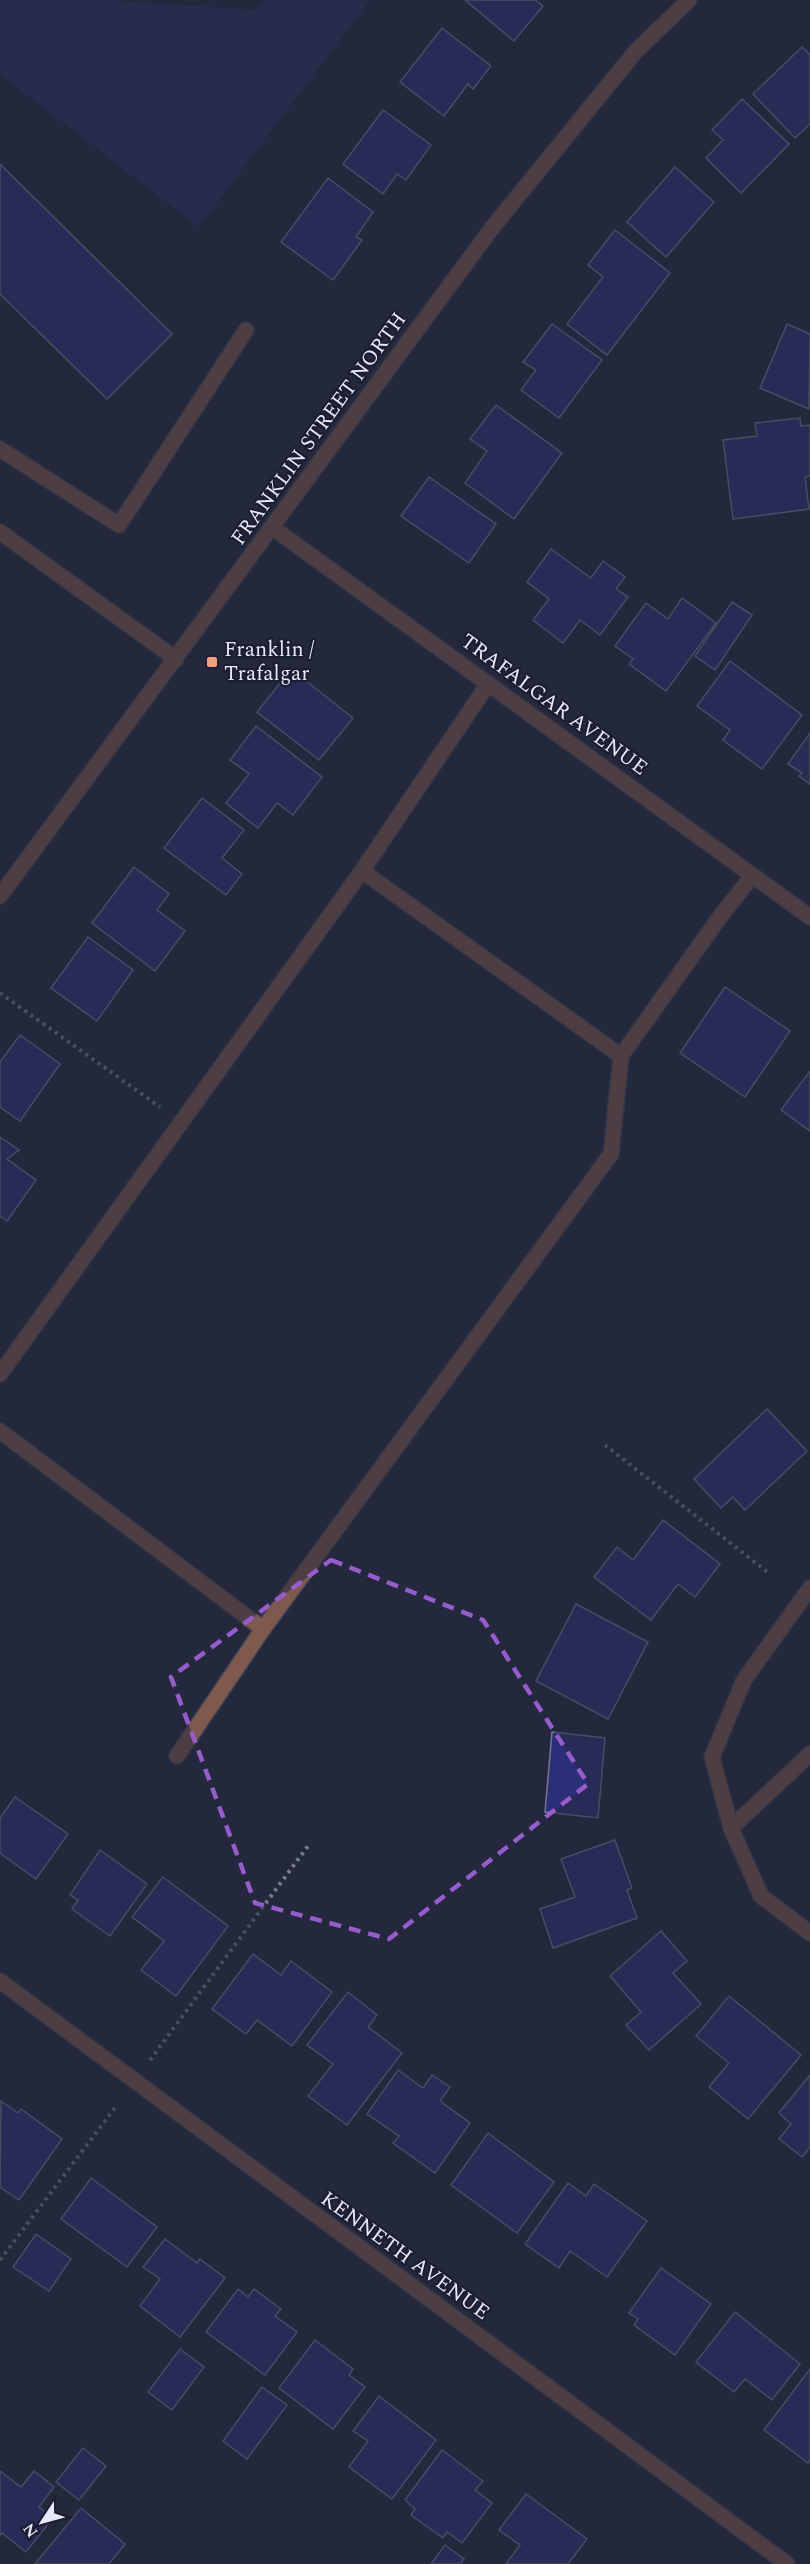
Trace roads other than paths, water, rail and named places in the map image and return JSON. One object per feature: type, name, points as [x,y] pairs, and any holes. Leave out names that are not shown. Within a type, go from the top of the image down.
[{"type":"street","name":"FRANKLIN STREET NORTH","points":[[0,896],[492,228],[636,51],[689,0]]},
{"type":"street","points":[[0,449],[119,525],[246,330]]},
{"type":"street","name":"TRAFALGAR AVENUE","points":[[273,528],[810,917]]},
{"type":"street","points":[[0,532],[176,659]]},
{"type":"street","points":[[0,1374],[362,871],[488,684]]},
{"type":"street","points":[[362,871],[621,1056]]},
{"type":"street","points":[[177,1756],[263,1629],[611,1154],[621,1056],[722,914],[753,875]]},
{"type":"street","points":[[0,1431],[263,1629]]},
{"type":"street","points":[[810,1588],[744,1680],[712,1757],[731,1828],[761,1896],[810,1933]]},
{"type":"street","points":[[731,1828],[810,1754]]},
{"type":"street","name":"KENNETH AVENUE","points":[[0,1981],[787,2564]]},
{"type":"place","name":"Franklin / Trafalgar","points":[[212,662]]}]
